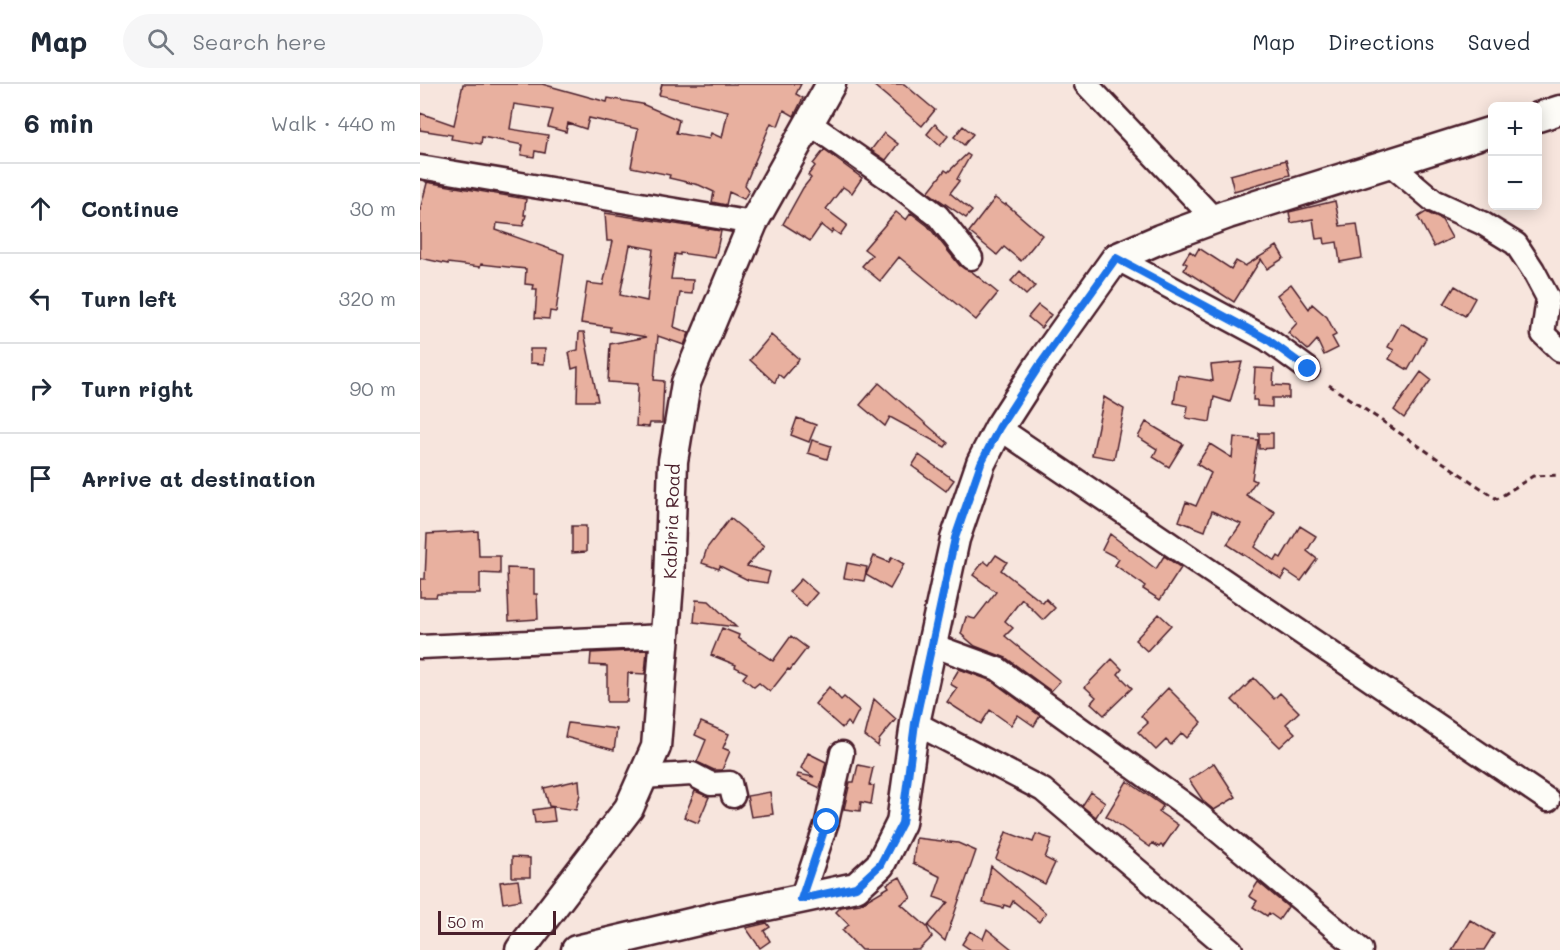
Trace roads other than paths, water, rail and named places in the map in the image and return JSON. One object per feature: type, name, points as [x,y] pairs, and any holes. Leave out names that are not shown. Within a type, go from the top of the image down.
[{"type":"main road","name":"Kabiria Road","points":[[520,950],[629,808],[656,747],[669,584],[673,461],[686,384],[753,223],[831,84]]},
{"type":"main road","points":[[1542,116],[1560,110]]},
{"type":"main road","points":[[586,949],[719,916],[856,887],[880,865],[902,823],[915,723],[955,538],[981,463],[999,428],[1039,366],[1116,258],[1214,219],[1488,132]]},
{"type":"street","points":[[1086,84],[1214,219]]},
{"type":"street","points":[[809,123],[896,183],[938,216],[971,258]]},
{"type":"street","points":[[1389,164],[1434,201],[1482,223],[1516,244],[1548,298],[1543,334],[1560,350]]},
{"type":"street","points":[[420,167],[753,223]]},
{"type":"street","points":[[1116,258],[1267,339],[1308,369]]},
{"type":"street","points":[[999,428],[1548,800]]},
{"type":"street","points":[[420,647],[665,636]]},
{"type":"street","points":[[932,645],[998,669],[1198,814],[1361,950]]},
{"type":"street","points":[[915,723],[1043,790],[1231,950]]},
{"type":"street","points":[[801,899],[827,822],[842,753]]},
{"type":"street","points":[[642,777],[692,774],[711,784],[730,783],[733,796]]}]
